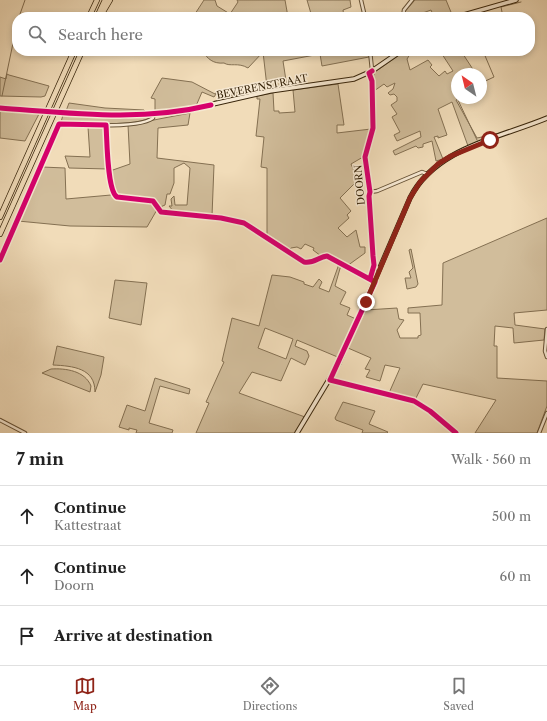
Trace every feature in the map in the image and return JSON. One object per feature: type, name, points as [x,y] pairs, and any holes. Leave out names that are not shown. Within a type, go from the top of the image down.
[{"type":"highway","points":[[91,12],[97,0]]},
{"type":"highway","points":[[101,12],[105,0]]},
{"type":"highway","points":[[102,12],[110,0]]},
{"type":"highway","points":[[0,217],[72,56]]},
{"type":"highway","points":[[0,234],[80,56]]},
{"type":"street","points":[[360,0],[364,12]]},
{"type":"street","points":[[404,12],[412,0]]},
{"type":"street","points":[[474,12],[516,0]]},
{"type":"street","name":"DOORN","points":[[370,56],[373,128],[365,157],[370,192],[369,196],[374,265],[380,269]]},
{"type":"street","name":"BEVERENSTRAAT","points":[[0,108],[117,116],[153,114],[195,108],[270,91],[354,79],[371,72],[394,56]]},
{"type":"street","name":"BEVERENSTRAAT","points":[[0,260],[58,124],[106,125],[144,121],[151,119],[153,114]]},
{"type":"street","points":[[297,433],[330,380],[375,282],[410,198],[427,174],[438,164],[458,152],[547,118]]},
{"type":"street","points":[[106,125],[109,168]]},
{"type":"street","points":[[370,192],[376,191],[422,172],[427,174]]},
{"type":"street","points":[[186,215],[232,220],[244,223],[304,262],[311,263],[327,256],[375,282]]},
{"type":"street","points":[[547,329],[545,350],[547,358]]},
{"type":"street","points":[[330,380],[414,402],[430,411],[456,433]]},
{"type":"street","points":[[539,433],[547,413]]},
{"type":"street","points":[[0,420],[25,433]]},
{"type":"shaded area","points":[[204,0],[215,0],[217,6],[227,12],[196,12]]},
{"type":"shaded area","points":[[237,0],[285,0],[287,12],[231,12],[238,2]]},
{"type":"shaded area","points":[[307,0],[350,0],[351,7],[343,10],[343,12],[311,12]]},
{"type":"shaded area","points":[[415,0],[446,0],[451,12],[432,12],[431,10],[426,12],[405,11]]},
{"type":"shaded area","points":[[206,56],[259,56],[248,68],[241,65],[229,65],[214,62]]},
{"type":"shaded area","points":[[263,56],[309,56],[283,61],[287,87],[239,96],[216,94],[214,97],[202,92],[196,106],[155,112],[155,99],[151,98],[162,78],[192,82],[215,94],[216,92],[227,94],[267,87]]},
{"type":"shaded area","points":[[320,56],[369,56],[369,57],[322,66]]},
{"type":"shaded area","points":[[398,56],[409,56],[407,59],[410,70],[428,60],[432,65],[430,67],[439,76],[445,71],[447,74],[451,72],[451,102],[438,109],[447,135],[438,138],[438,136],[434,137],[443,159],[436,161],[432,141],[423,144],[423,147],[418,148],[416,146],[395,155],[393,151],[421,137],[420,131],[397,141],[394,135],[400,132],[392,117],[397,114],[391,105],[397,101],[397,97],[394,94],[390,95],[388,93],[393,89],[395,83],[387,87],[384,84],[374,91],[373,77],[375,72]]},
{"type":"shaded area","points":[[443,56],[464,56],[472,68],[451,68]]},
{"type":"shaded area","points":[[7,74],[49,86],[45,96],[0,96],[0,77],[6,79]]},
{"type":"shaded area","points":[[338,84],[344,125],[337,125],[337,133],[371,129],[363,157],[351,164],[358,180],[340,198],[351,211],[347,215],[349,218],[338,228],[347,237],[356,230],[360,247],[365,247],[365,253],[347,266],[329,255],[321,256],[313,250],[314,248],[305,244],[301,249],[297,247],[291,248],[288,251],[261,236],[263,233],[267,235],[267,168],[261,167],[264,137],[256,136],[260,99],[257,99],[257,96],[273,93],[274,111],[279,111],[279,113],[295,112],[293,90]]},
{"type":"shaded area","points":[[69,103],[105,108],[144,110],[146,113],[66,111]]},
{"type":"shaded area","points":[[453,104],[458,104],[477,138],[506,132],[468,146]]},
{"type":"shaded area","points":[[0,110],[39,114],[25,141],[0,138]]},
{"type":"shaded area","points":[[190,113],[188,125],[158,128],[157,158],[214,165],[212,216],[174,212],[169,206],[172,206],[171,199],[174,196],[175,205],[187,205],[190,168],[184,163],[174,168],[174,183],[170,194],[167,194],[165,205],[158,208],[147,227],[70,226],[18,221],[42,167],[65,168],[66,199],[111,195],[108,169],[110,171],[130,164],[128,125]]},
{"type":"shaded area","points":[[63,115],[151,117],[134,122],[95,124],[62,123]]},
{"type":"shaded area","points":[[88,127],[104,127],[108,169],[69,168],[65,156],[90,157]]},
{"type":"shaded area","points":[[547,218],[547,310],[514,313],[515,325],[545,329],[544,340],[514,343],[513,328],[495,326],[494,346],[497,346],[497,378],[547,381],[547,406],[537,433],[475,433],[496,400],[423,384],[415,400],[389,393],[400,368],[385,365],[380,381],[366,377],[370,370],[365,369],[371,358],[348,348],[366,310],[397,308],[399,319],[404,320],[397,330],[400,338],[418,338],[418,336],[421,335],[420,313],[408,313],[408,308],[442,305],[443,263]]},
{"type":"shaded area","points":[[411,249],[418,284],[416,287],[407,289],[405,278],[411,278],[409,272],[413,268],[409,250]]},
{"type":"shaded area","points":[[339,264],[341,265],[335,286],[346,292],[340,304],[350,308],[347,315],[356,319],[340,358],[297,340],[295,346],[307,351],[309,356],[305,365],[291,358],[281,381],[252,372],[239,393],[305,417],[295,433],[196,433],[209,403],[206,402],[224,362],[222,361],[232,318],[259,326],[272,275],[290,277],[313,287],[319,279],[322,282],[319,288],[329,292]],"holes":[[[265,328],[293,339],[286,359],[258,348]]]},
{"type":"shaded area","points":[[115,280],[147,283],[141,325],[109,318]]},
{"type":"shaded area","points":[[57,346],[104,357],[101,375],[95,392],[94,384],[87,373],[68,366],[53,365]]},
{"type":"shaded area","points":[[51,369],[69,370],[80,374],[91,386],[90,392],[42,373]]},
{"type":"shaded area","points":[[155,378],[190,389],[189,394],[160,386],[149,423],[173,430],[172,433],[136,433],[137,430],[129,428],[129,430],[119,427],[127,405],[145,411]]},
{"type":"shaded area","points":[[343,402],[375,411],[369,424],[388,432],[362,433],[363,430],[336,420],[335,418]]},
{"type":"waterway","points":[[21,12],[25,0]]},
{"type":"waterway","points":[[502,12],[501,7],[521,2]]},
{"type":"waterway","points":[[2,96],[12,48]]},
{"type":"waterway","points":[[485,56],[494,77],[487,80]]},
{"type":"waterway","points":[[460,104],[477,140]]},
{"type":"cycle path","points":[[370,279],[374,265],[369,196],[370,192],[365,157],[373,128],[372,81],[369,73],[372,71]]},
{"type":"cycle path","points":[[0,108],[80,114],[132,115],[185,110],[211,105]]},
{"type":"cycle path","points":[[0,260],[59,124],[106,125],[109,175],[111,185],[117,197],[153,201],[161,212],[221,218],[244,223],[304,262],[311,262],[327,256],[375,282],[330,380],[414,401],[430,411],[456,433]]},
{"type":"route","points":[[366,302],[410,198],[420,182],[438,164],[451,156],[490,140]]}]
